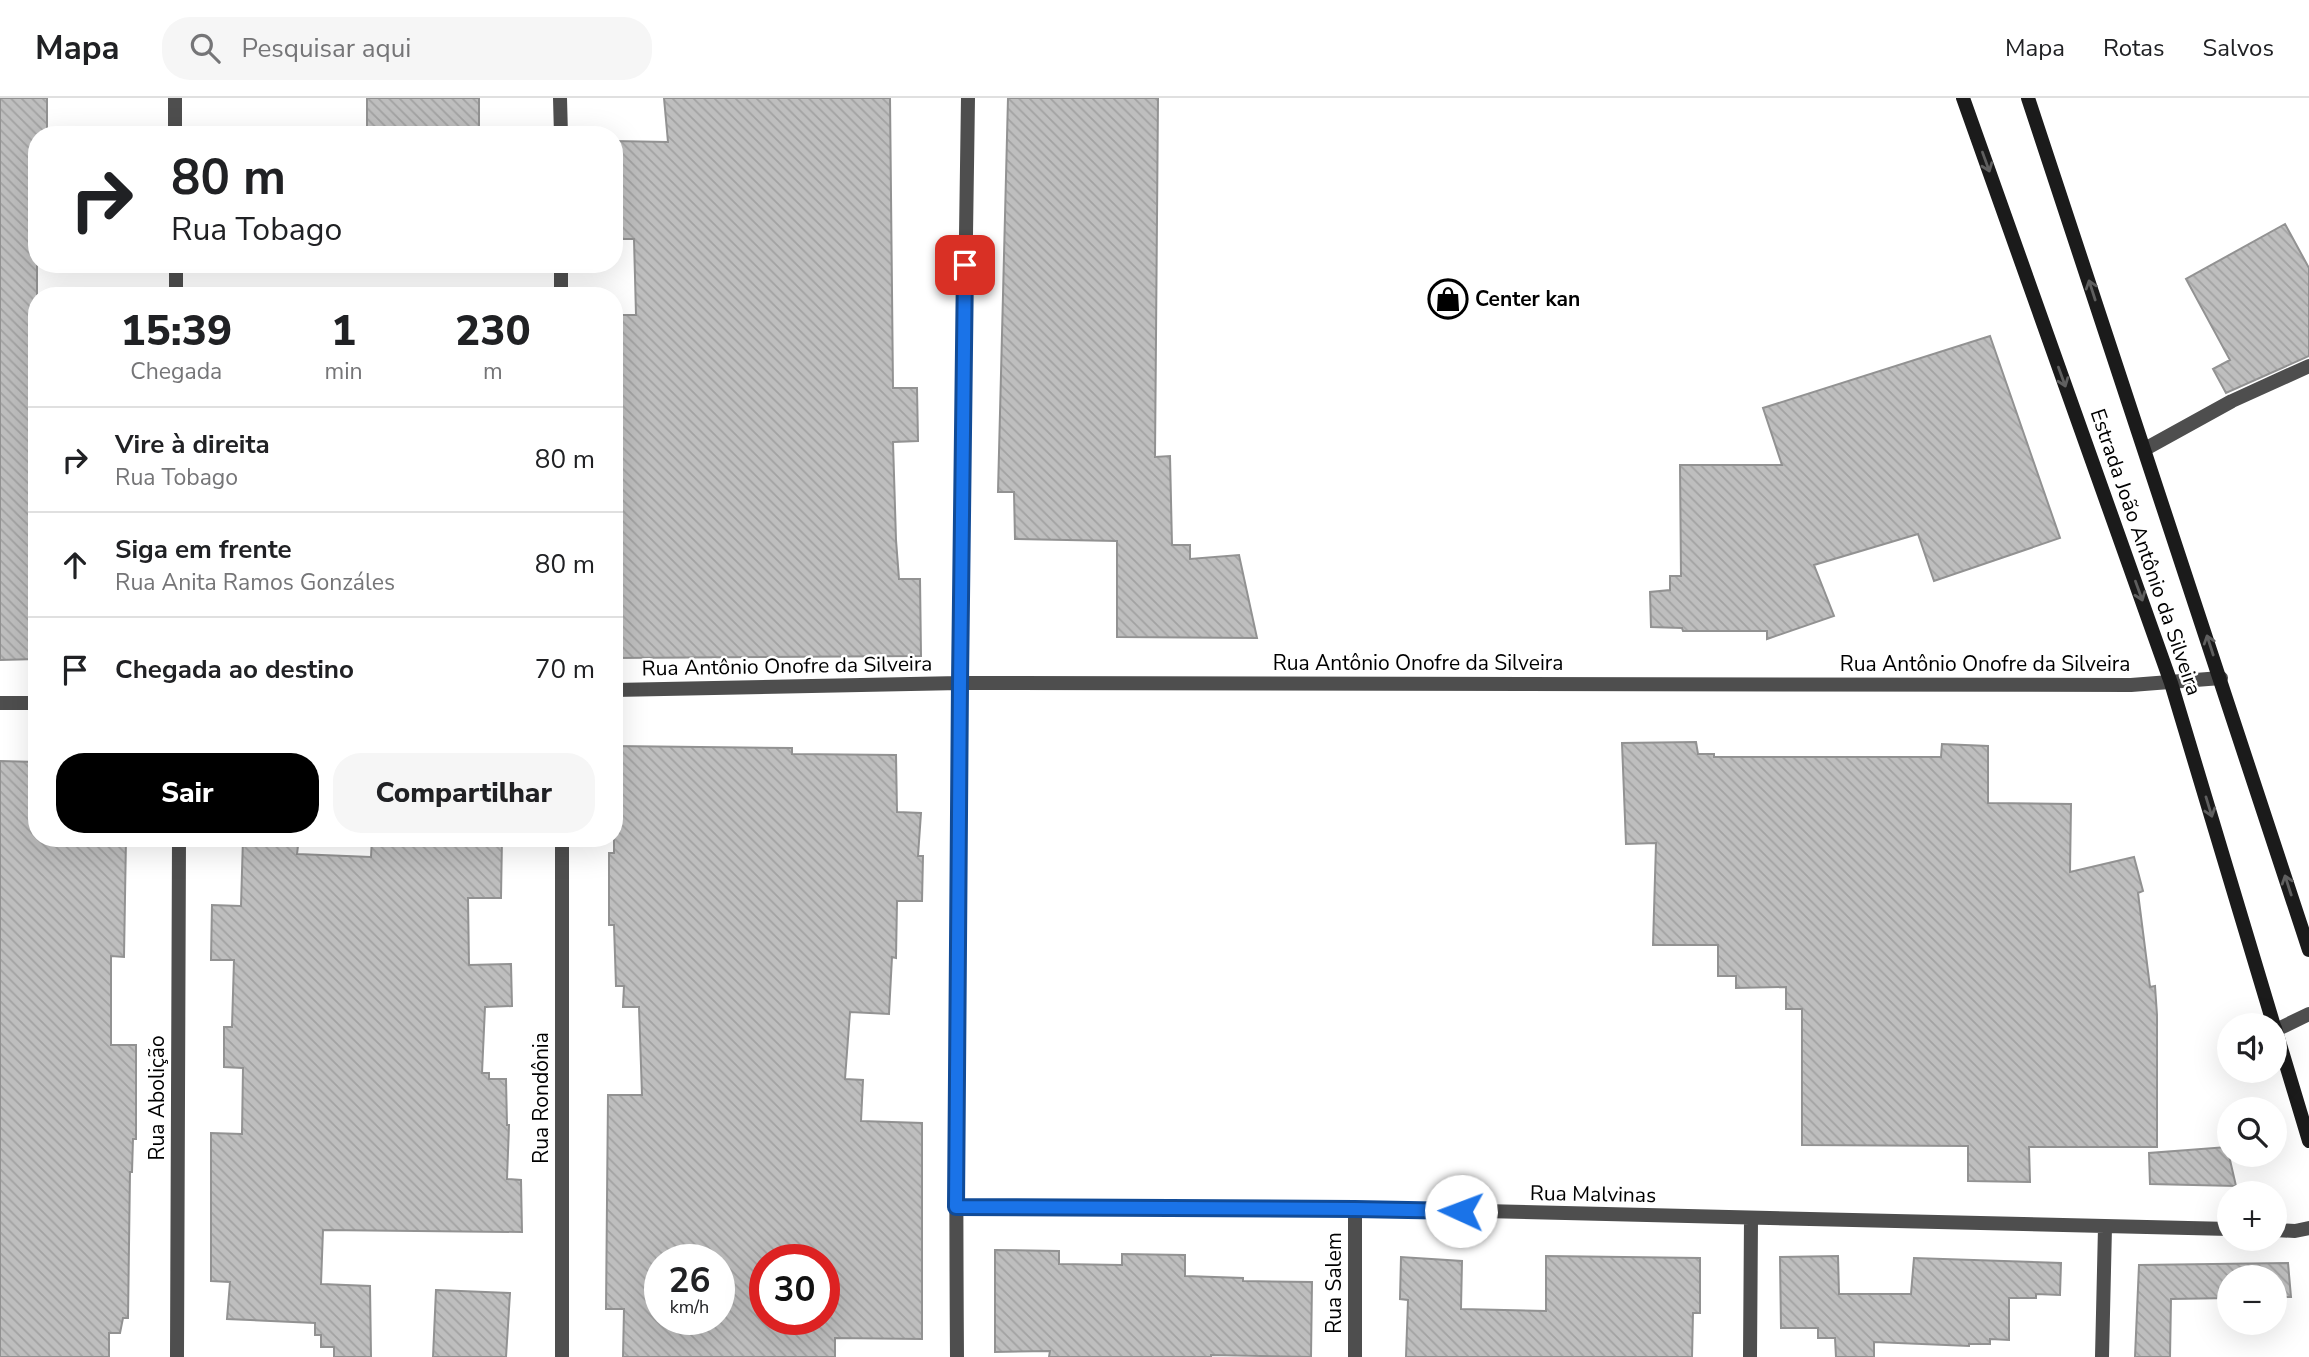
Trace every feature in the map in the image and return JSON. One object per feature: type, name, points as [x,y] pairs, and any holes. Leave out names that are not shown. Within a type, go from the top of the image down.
[{"type":"main road","name":"Estrada João Antônio da Silveira","points":[[1963,98],[2171,683],[2270,1013]]},
{"type":"main road","name":"Estrada João Antônio da Silveira","points":[[2028,98],[2309,950]]},
{"type":"main road","name":"Estrada João Antônio da Silveira","points":[[2287,1068],[2309,1141]]},
{"type":"street","points":[[174,98],[175,126]]},
{"type":"street","points":[[561,98],[561,126]]},
{"type":"street","points":[[957,1357],[960,683],[968,98]]},
{"type":"street","points":[[2145,449],[2232,401],[2309,366]]},
{"type":"street","name":"Rua Antônio Onofre da Silveira","points":[[623,690],[960,683],[2131,685],[2221,678]]},
{"type":"street","points":[[0,703],[28,703]]},
{"type":"street","name":"Rua Abolição","points":[[177,1357],[179,847]]},
{"type":"street","name":"Rua Rondônia","points":[[562,847],[562,1357]]},
{"type":"street","points":[[2287,1023],[2309,1014]]},
{"type":"street","name":"Rua Malvinas","points":[[956,1207],[1355,1209],[2217,1230]]},
{"type":"street","name":"Rua Salem","points":[[1355,1209],[1355,1357]]},
{"type":"street","points":[[1750,1357],[1751,1219]]},
{"type":"street","points":[[2102,1357],[2105,1227]]},
{"type":"street","points":[[2287,1231],[2309,1228]]},
{"type":"building","points":[[0,98],[47,98],[47,126],[28,126],[28,273],[37,273],[37,287],[28,287],[28,659],[0,660]]},
{"type":"building","points":[[367,98],[479,98],[479,126],[367,126]]},
{"type":"building","points":[[664,98],[890,98],[893,388],[917,388],[918,441],[893,442],[896,540],[899,579],[920,579],[921,656],[623,658],[623,315],[636,315],[634,239],[623,239],[623,141],[668,142]]},
{"type":"building","points":[[1008,98],[1158,98],[1155,457],[1170,456],[1172,545],[1190,545],[1190,559],[1239,555],[1257,638],[1117,637],[1117,541],[1015,539],[1014,492],[998,492]]},
{"type":"building","points":[[2285,224],[2309,268],[2309,356],[2226,393],[2213,369],[2230,360],[2186,279]]},
{"type":"building","points":[[1990,336],[2060,538],[1934,581],[1918,534],[1814,565],[1834,616],[1767,639],[1767,631],[1683,631],[1682,628],[1651,627],[1650,592],[1670,590],[1670,576],[1681,576],[1680,465],[1782,465],[1763,408]]},
{"type":"building","points":[[1696,742],[1698,754],[1714,754],[1714,757],[1941,757],[1942,744],[1988,746],[1988,803],[2071,804],[2070,872],[2134,857],[2143,891],[2138,893],[2150,987],[2155,986],[2157,1147],[2029,1147],[2030,1182],[1968,1181],[1968,1146],[1802,1145],[1802,1009],[1786,1009],[1786,987],[1736,988],[1736,976],[1718,976],[1718,945],[1653,945],[1656,843],[1626,844],[1622,743]]},
{"type":"building","points":[[623,746],[792,748],[792,754],[896,755],[897,812],[921,813],[918,856],[923,856],[922,901],[897,901],[896,958],[892,957],[889,1014],[850,1012],[845,1079],[863,1080],[861,1121],[922,1123],[922,1339],[835,1338],[835,1357],[623,1357],[624,1309],[606,1309],[608,1095],[642,1095],[639,1007],[623,1007],[624,986],[616,986],[614,925],[609,925],[609,853],[614,853],[614,847],[623,847]]},
{"type":"building","points":[[0,761],[28,762],[28,847],[126,847],[124,957],[111,956],[111,1045],[136,1045],[136,1139],[133,1139],[130,1172],[128,1318],[123,1318],[120,1333],[109,1333],[109,1357],[0,1357]]},
{"type":"building","points":[[243,847],[298,847],[297,854],[371,857],[372,847],[502,847],[501,898],[468,898],[469,965],[511,964],[512,1006],[485,1007],[482,1073],[489,1073],[489,1079],[506,1079],[509,1125],[507,1179],[521,1180],[522,1232],[323,1230],[321,1284],[370,1286],[371,1357],[334,1357],[334,1347],[321,1347],[321,1335],[315,1335],[315,1323],[227,1319],[230,1282],[211,1281],[211,1133],[242,1134],[243,1068],[224,1067],[224,1027],[232,1027],[234,960],[211,960],[212,905],[241,906]]},
{"type":"building","points":[[2217,1148],[2217,1167],[2232,1167],[2235,1181],[2217,1181],[2217,1186],[2150,1184],[2149,1153]]},
{"type":"building","points":[[995,1250],[1059,1251],[1059,1264],[1122,1265],[1122,1254],[1185,1255],[1185,1276],[1243,1278],[1243,1281],[1312,1282],[1311,1357],[1049,1357],[1050,1351],[995,1352]]},
{"type":"building","points":[[1546,1256],[1700,1258],[1700,1313],[1693,1313],[1692,1357],[1406,1357],[1408,1300],[1400,1299],[1401,1257],[1462,1261],[1461,1309],[1546,1311]]},
{"type":"building","points":[[1838,1256],[1839,1294],[1911,1294],[1914,1258],[2061,1263],[2060,1295],[2036,1294],[2036,1298],[2009,1298],[2009,1340],[1990,1339],[1990,1344],[1969,1346],[1874,1342],[1874,1357],[1836,1357],[1835,1338],[1818,1338],[1818,1328],[1781,1328],[1780,1257]]},
{"type":"building","points":[[2288,1263],[2291,1297],[2287,1297],[2287,1265],[2217,1265],[2217,1298],[2171,1299],[2170,1357],[2135,1357],[2139,1265]]},
{"type":"building","points":[[436,1290],[510,1293],[506,1357],[433,1357]]},
{"type":"place","name":"Center kan","points":[[1448,299]]},
{"type":"route","points":[[965,265],[956,1207],[1461,1211]]}]
